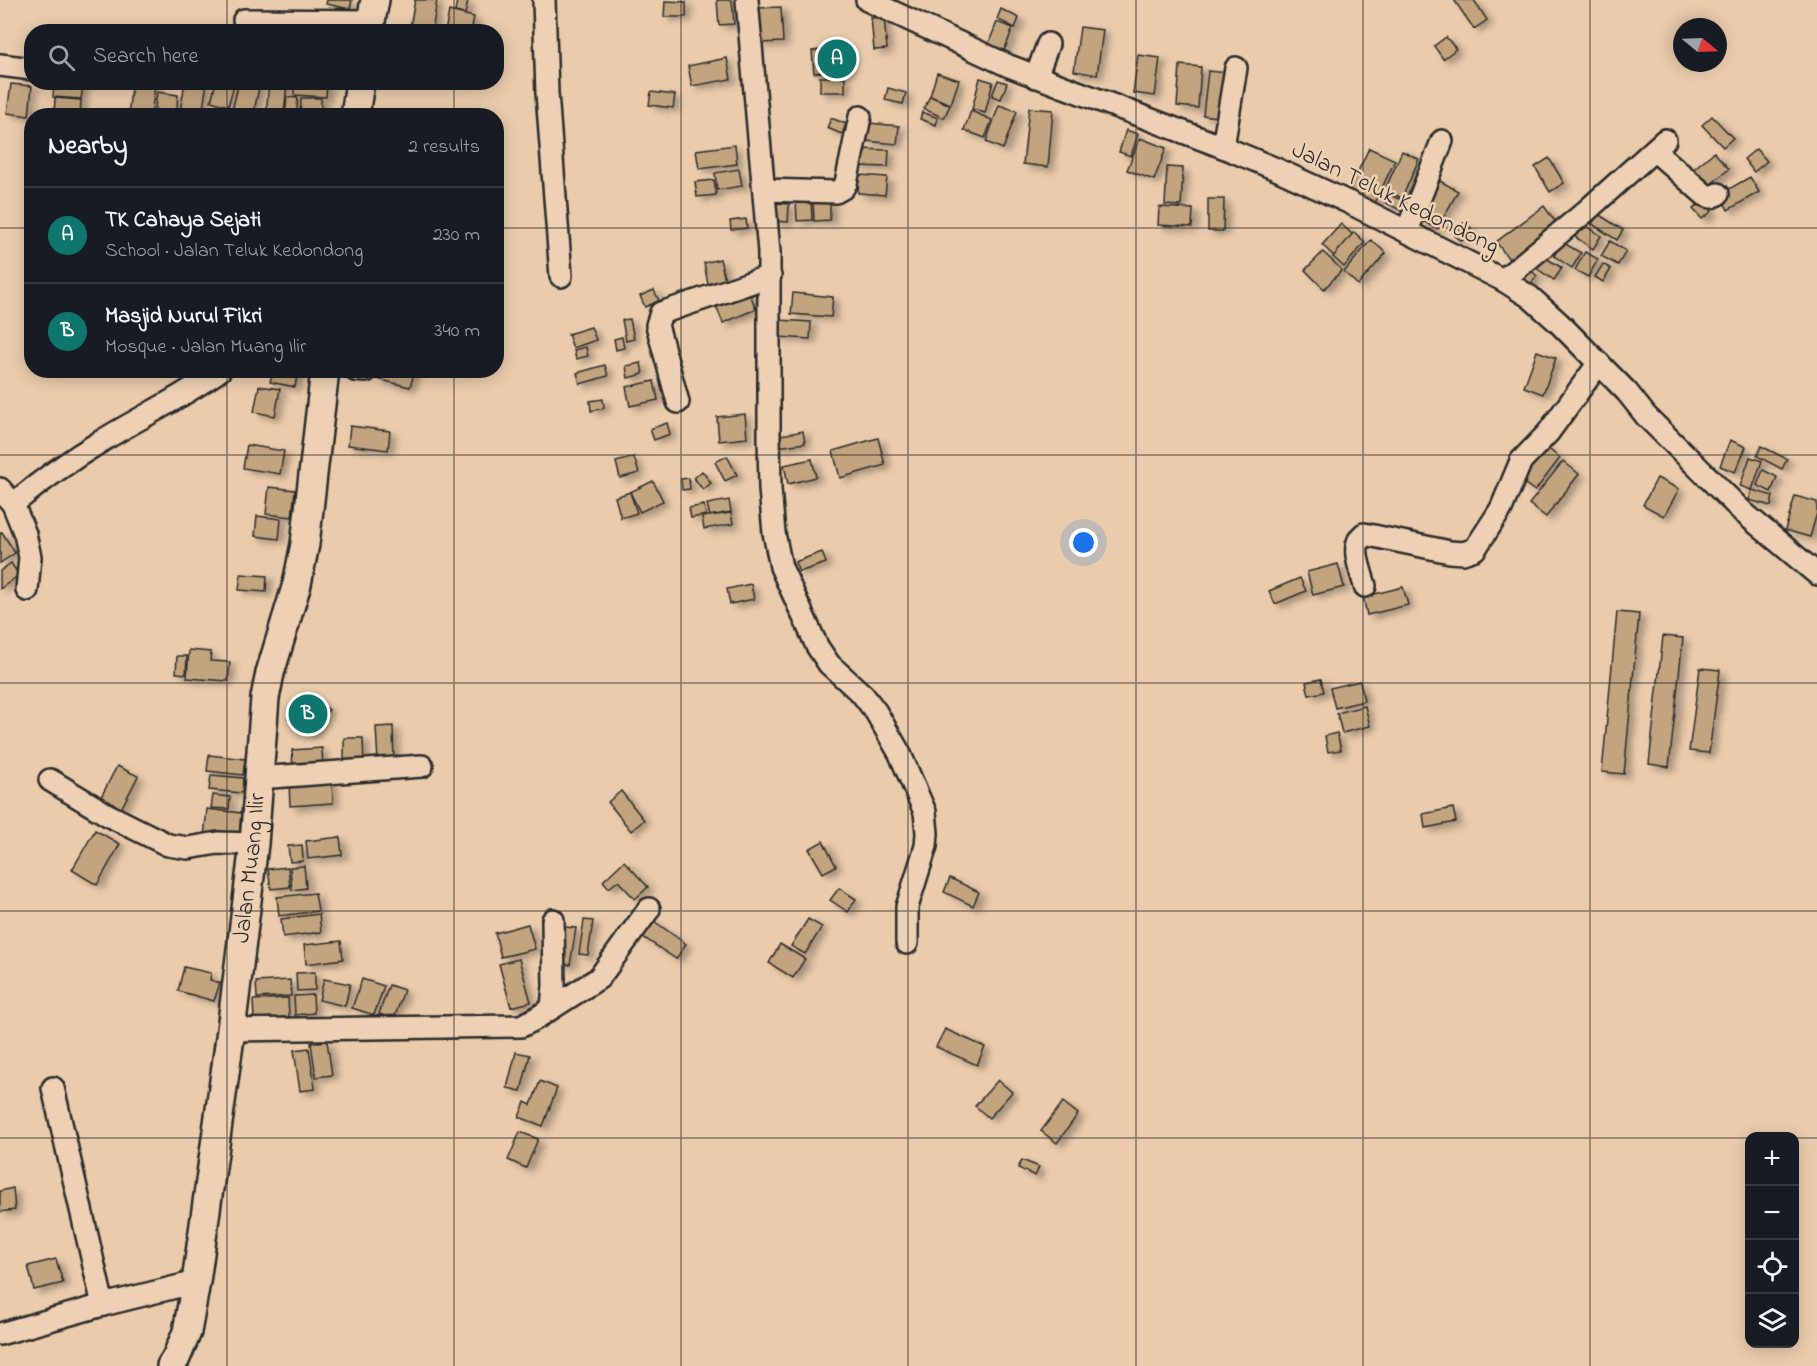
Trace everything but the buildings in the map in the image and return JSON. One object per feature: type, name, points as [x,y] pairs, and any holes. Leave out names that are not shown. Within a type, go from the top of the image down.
[{"type":"main road","points":[[356,108],[359,90]]},
{"type":"main road","name":"Jalan Muang Ilir","points":[[180,1363],[196,1282],[231,1029],[254,844],[265,698],[270,673],[297,584],[305,544],[324,378]]},
{"type":"street","points":[[544,0],[547,93],[561,276]]},
{"type":"street","points":[[747,0],[770,276],[769,436],[774,533],[781,567],[817,646],[829,664],[863,695],[876,711],[904,763],[925,812],[926,846],[907,908],[907,943]]},
{"type":"street","name":"Jalan Teluk Kedondong","points":[[867,0],[1010,66],[1223,147],[1348,202],[1503,280],[1537,304],[1599,363],[1646,416],[1744,513],[1817,574]]},
{"type":"street","points":[[244,20],[372,17]]},
{"type":"street","points":[[1036,76],[1048,44]]},
{"type":"street","points":[[0,65],[24,68]]},
{"type":"street","points":[[1223,147],[1236,68]]},
{"type":"street","points":[[764,190],[836,192],[843,188],[860,117]]},
{"type":"street","points":[[1407,231],[1442,141]]},
{"type":"street","points":[[1503,280],[1584,213],[1659,145],[1705,195],[1711,197],[1718,194]]},
{"type":"street","points":[[678,402],[657,325],[661,313],[770,276]]},
{"type":"street","points":[[1365,586],[1356,549],[1358,540],[1364,534],[1450,552],[1463,553],[1475,549],[1501,509],[1521,461],[1548,433],[1599,363]]},
{"type":"street","points":[[27,590],[30,557],[25,534],[7,496],[55,471],[209,378]]},
{"type":"street","points":[[258,778],[422,766]]},
{"type":"street","points":[[50,780],[108,815],[168,845],[188,848],[218,843],[254,844]]},
{"type":"street","points":[[231,1029],[521,1026],[599,978],[650,909]]},
{"type":"street","points":[[552,1007],[553,920]]},
{"type":"street","points":[[53,1088],[103,1305]]},
{"type":"street","points":[[0,1334],[196,1282]]},
{"type":"place","name":"TK Cahaya Sejati","points":[[837,59]]},
{"type":"place","name":"Masjid Nurul Fikri","points":[[308,714]]}]
